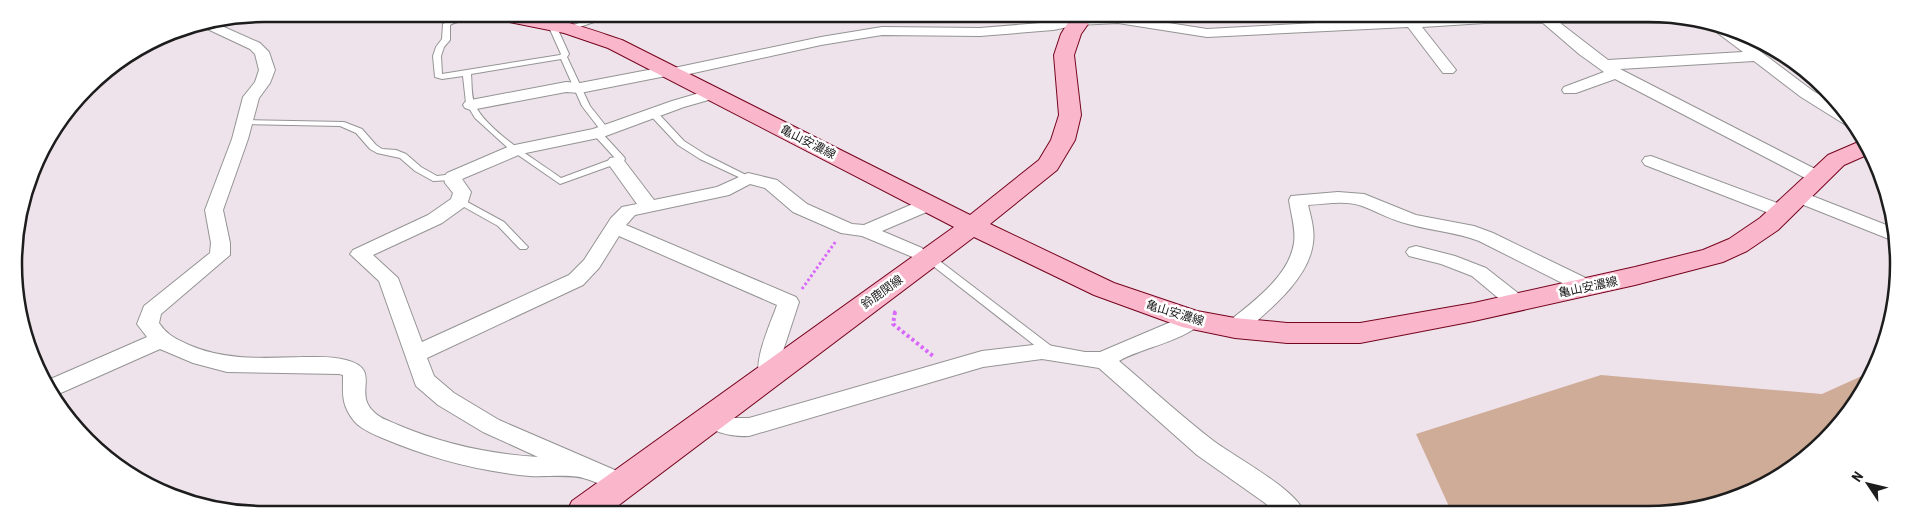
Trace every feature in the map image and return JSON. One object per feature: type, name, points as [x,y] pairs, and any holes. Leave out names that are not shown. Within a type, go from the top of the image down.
[{"type":"main road","name":"亀山安濃線","points":[[542,22],[615,44],[972,226],[1104,289],[1192,320],[1235,328],[1287,333],[1360,333],[1474,312],[1713,256],[1738,245],[1752,236],[1836,160],[1861,148]]},
{"type":"main road","name":"鈴鹿関線","points":[[592,506],[710,417],[972,226],[1048,165],[1063,140],[1070,115],[1064,55],[1071,34],[1079,22]]},
{"type":"street","points":[[471,105],[566,87],[576,88],[670,72],[831,39],[882,31],[980,32],[1046,26],[1066,22]]},
{"type":"street","points":[[1137,22],[1207,33],[1411,22],[1448,70]]},
{"type":"street","points":[[1219,22],[1221,33]]},
{"type":"street","points":[[1550,22],[1584,51],[1611,69],[1817,177]]},
{"type":"street","points":[[214,28],[255,46],[262,52],[267,70],[265,78],[253,92],[228,176],[214,210],[214,220],[222,240],[220,255],[151,311],[148,324],[160,340],[204,359],[227,364],[326,365],[348,368],[353,371],[355,376],[353,392],[358,410],[366,419],[422,446],[508,464],[545,468],[586,468]]},
{"type":"street","points":[[1732,37],[1807,94],[1835,111]]},
{"type":"street","points":[[1570,90],[1611,69],[1756,56]]},
{"type":"street","points":[[622,484],[491,426],[446,399],[424,380],[388,278],[360,254],[435,219],[460,201],[462,192],[454,183],[454,177],[516,150],[601,131],[713,94]]},
{"type":"street","points":[[1651,160],[1888,233]]},
{"type":"street","points":[[616,162],[644,198],[648,207]]},
{"type":"street","points":[[416,354],[576,280],[592,264],[614,227],[630,211],[723,191],[748,178],[771,184],[800,208],[915,252]]},
{"type":"street","points":[[1235,328],[1270,298],[1301,256],[1304,242],[1298,200],[1338,198],[1364,200],[1393,214],[1413,220],[1467,230],[1486,237],[1587,287]]},
{"type":"street","points":[[857,230],[929,204]]},
{"type":"street","points":[[614,227],[790,302],[771,354],[769,375]]},
{"type":"street","points":[[1416,252],[1448,260],[1479,272],[1516,302]]},
{"type":"street","points":[[710,417],[722,424],[736,428],[749,427],[982,359],[1020,352],[1051,352],[1091,360],[1104,360],[1116,353],[1172,332],[1192,320]]},
{"type":"street","points":[[55,387],[160,340]]},
{"type":"street","points":[[1104,360],[1206,448],[1274,496],[1284,506]]},
{"type":"lane","points":[[453,22],[447,24],[446,40],[440,45],[436,63],[438,75],[442,77],[562,57]]},
{"type":"lane","points":[[562,57],[565,54],[560,26],[579,22]]},
{"type":"lane","points":[[467,73],[471,105],[476,117],[516,150],[560,181],[621,159],[601,131],[576,88],[565,59],[562,57]]},
{"type":"lane","points":[[652,113],[681,142],[703,157],[748,178]]},
{"type":"lane","points":[[245,122],[341,124],[359,131],[373,147],[380,151],[396,153],[436,179],[454,177]]},
{"type":"lane","points":[[460,201],[501,224],[523,247]]},
{"type":"lane","points":[[937,264],[1051,352]]},
{"type":"path","points":[[790,302],[797,296],[829,249],[857,230]]},
{"type":"path","points":[[899,302],[893,316],[893,324],[950,369]]},
{"type":"shaded area","points":[[1601,375],[1822,394],[1864,375],[1850,399],[1820,436],[1783,466],[1756,482],[1726,494],[1696,502],[1664,506],[1449,506],[1416,434]]}]
